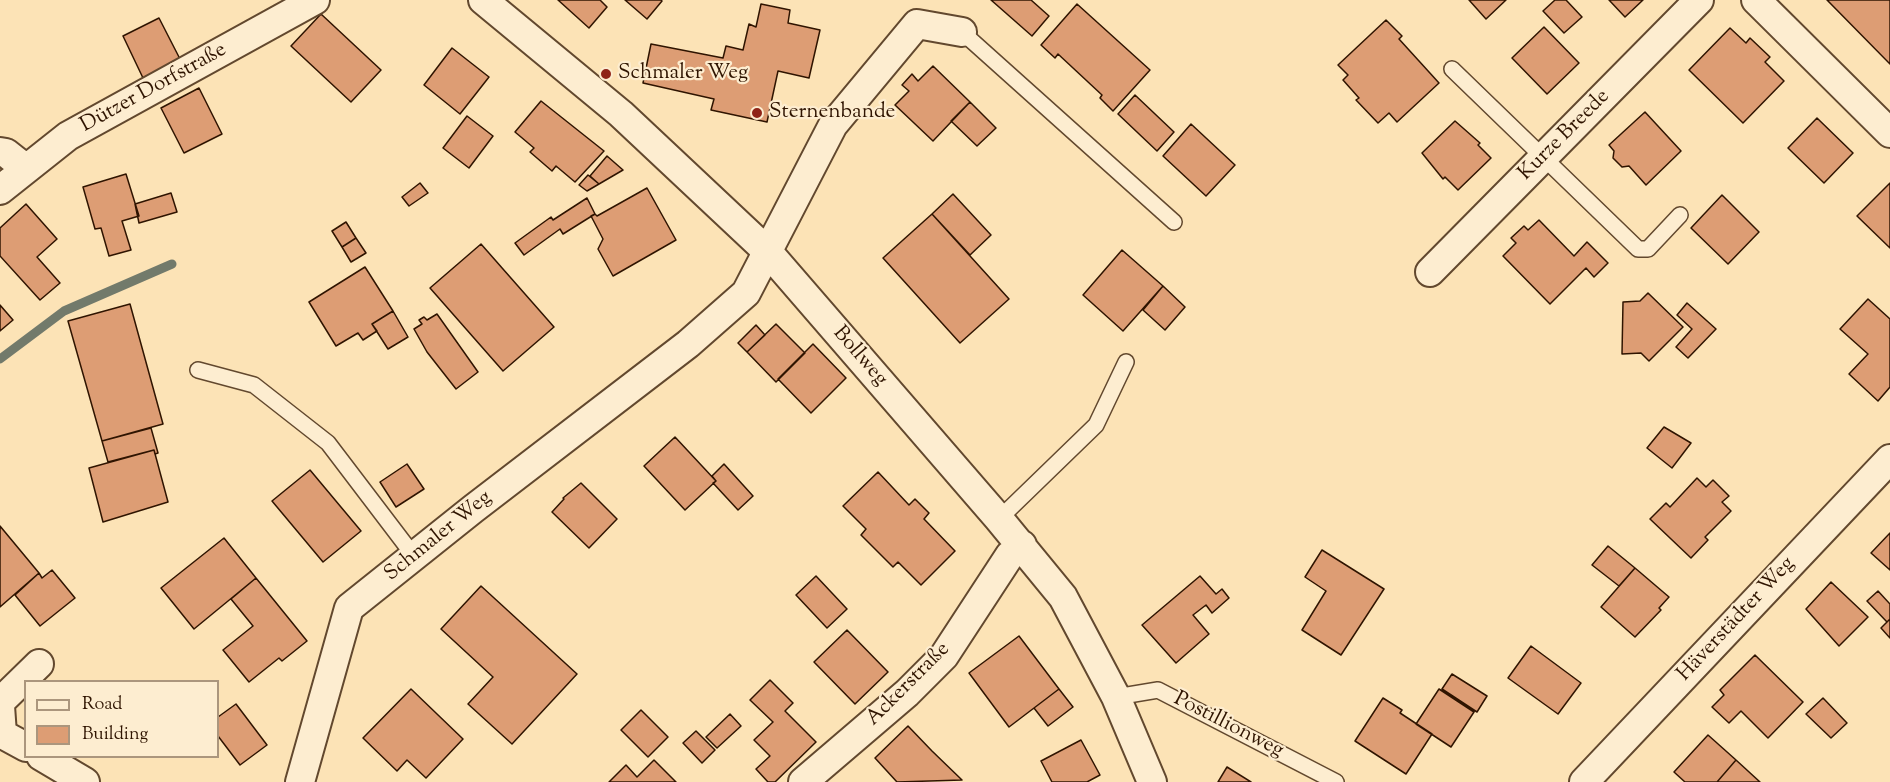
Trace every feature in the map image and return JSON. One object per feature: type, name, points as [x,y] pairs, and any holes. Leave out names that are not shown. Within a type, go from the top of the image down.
[{"type":"street","name":"Dützer Dorfstraße","points":[[0,190],[68,136],[315,0]]},
{"type":"street","name":"Bollweg","points":[[483,0],[621,114],[768,252],[1022,545],[1062,597],[1116,697],[1152,782]]},
{"type":"street","name":"Kurze Breede","points":[[1430,272],[1699,0]]},
{"type":"street","points":[[1756,0],[1890,133]]},
{"type":"street","name":"Schmaler Weg","points":[[300,782],[350,608],[688,344],[746,293],[833,125],[917,24],[962,32]]},
{"type":"street","points":[[0,152],[6,153],[25,168]]},
{"type":"street","name":"Häverstädter Weg","points":[[1584,782],[1890,459]]},
{"type":"street","name":"Ackerstraße","points":[[803,782],[907,693],[944,656],[1010,555],[1022,545]]},
{"type":"street","points":[[24,746],[2,734],[0,704],[39,664]]},
{"type":"street","points":[[44,758],[86,782]]},
{"type":"lane","points":[[962,32],[1174,222]]},
{"type":"lane","points":[[1452,69],[1545,156],[1638,249],[1648,249],[1680,215]]},
{"type":"lane","points":[[999,519],[1096,425],[1126,362]]},
{"type":"lane","points":[[198,370],[254,385],[328,444],[414,556]]},
{"type":"lane","name":"Postillionweg","points":[[1116,697],[1158,690],[1336,782]]},
{"type":"building","points":[[558,0],[600,0],[607,7],[589,28]]},
{"type":"building","points":[[625,0],[661,0],[662,1],[647,19]]},
{"type":"building","points":[[991,0],[1031,0],[1049,16],[1032,36]]},
{"type":"building","points":[[1469,0],[1506,0],[1486,19]]},
{"type":"building","points":[[1555,0],[1566,0],[1582,17],[1564,33],[1543,11]]},
{"type":"building","points":[[1609,0],[1643,0],[1625,17]]},
{"type":"building","points":[[1827,0],[1890,0],[1890,64]]},
{"type":"building","points":[[761,4],[790,10],[788,23],[820,30],[809,78],[778,71],[767,122],[711,110],[714,99],[643,83],[651,44],[723,58],[726,46],[743,50],[749,24],[756,27]]},
{"type":"building","points":[[1077,4],[1150,70],[1113,111],[1100,98],[1102,95],[1058,54],[1055,58],[1041,45]]},
{"type":"building","points":[[321,14],[381,70],[351,102],[291,46]]},
{"type":"building","points":[[159,18],[180,59],[143,78],[123,36]]},
{"type":"building","points":[[1386,20],[1402,36],[1399,39],[1439,83],[1397,122],[1389,113],[1378,123],[1356,100],[1359,98],[1343,80],[1348,75],[1338,65]]},
{"type":"building","points":[[1544,27],[1579,63],[1547,94],[1512,58]]},
{"type":"building","points":[[1730,28],[1746,43],[1750,38],[1770,57],[1765,62],[1784,81],[1743,123],[1689,70]]},
{"type":"building","points":[[452,48],[489,77],[460,114],[424,85]]},
{"type":"building","points":[[933,66],[970,102],[933,141],[895,105],[909,91],[902,85],[912,74],[918,81]]},
{"type":"building","points":[[199,88],[222,134],[184,153],[161,108]]},
{"type":"building","points":[[1135,95],[1174,132],[1157,151],[1118,114]]},
{"type":"building","points":[[541,101],[604,151],[575,182],[556,166],[552,171],[530,152],[534,148],[515,132]]},
{"type":"building","points":[[970,102],[996,128],[977,146],[951,121]]},
{"type":"building","points":[[1645,112],[1681,151],[1646,185],[1629,166],[1622,167],[1613,158],[1614,151],[1609,145]]},
{"type":"building","points":[[467,116],[493,136],[469,168],[443,148]]},
{"type":"building","points":[[1817,118],[1853,153],[1824,183],[1788,148]]},
{"type":"building","points":[[1455,121],[1480,143],[1478,145],[1491,158],[1458,190],[1445,177],[1443,179],[1422,153]]},
{"type":"building","points":[[1191,124],[1235,165],[1206,196],[1163,156]]},
{"type":"building","points":[[607,156],[623,170],[599,184],[590,176]]},
{"type":"building","points":[[126,174],[139,216],[122,221],[131,250],[109,256],[101,228],[95,229],[83,187]]},
{"type":"building","points":[[588,175],[599,184],[587,191],[579,185]]},
{"type":"building","points":[[420,183],[428,193],[409,206],[402,197]]},
{"type":"building","points":[[1890,183],[1890,248],[1857,216]]},
{"type":"building","points":[[647,188],[676,240],[613,276],[598,249],[603,239],[591,216],[595,214],[597,216]]},
{"type":"building","points":[[171,193],[177,212],[139,223],[135,204]]},
{"type":"building","points":[[953,194],[991,235],[970,255],[932,214]]},
{"type":"building","points":[[1722,195],[1759,232],[1728,264],[1691,228]]},
{"type":"building","points":[[587,198],[595,214],[563,234],[560,229],[524,255],[515,243],[551,217],[553,220]]},
{"type":"building","points":[[26,204],[57,239],[37,257],[60,283],[40,300],[0,256],[0,228]]},
{"type":"building","points":[[932,214],[1009,299],[960,343],[883,258]]},
{"type":"building","points":[[1539,220],[1574,256],[1587,242],[1608,263],[1594,277],[1586,268],[1550,304],[1503,256],[1516,243],[1511,238],[1524,226],[1528,230]]},
{"type":"building","points":[[346,222],[356,238],[342,247],[332,231]]},
{"type":"building","points":[[356,238],[366,253],[351,262],[342,247]]},
{"type":"building","points":[[481,244],[554,327],[503,371],[430,288]]},
{"type":"building","points":[[1122,250],[1163,286],[1123,331],[1083,295]]},
{"type":"building","points":[[365,267],[393,311],[372,324],[377,331],[363,340],[358,333],[336,346],[309,302]]},
{"type":"building","points":[[1163,286],[1185,307],[1165,330],[1143,310]]},
{"type":"building","points":[[1648,293],[1683,327],[1649,361],[1641,353],[1622,354],[1623,302],[1640,301]]},
{"type":"building","points":[[1868,299],[1890,319],[1890,387],[1878,401],[1849,374],[1868,354],[1840,329]]},
{"type":"building","points":[[1687,303],[1716,329],[1688,358],[1676,347],[1692,329],[1677,315]]},
{"type":"building","points":[[130,304],[163,424],[102,441],[68,321]]},
{"type":"building","points":[[0,305],[13,320],[0,331]]},
{"type":"building","points":[[393,311],[408,337],[388,349],[372,324]]},
{"type":"building","points":[[437,314],[478,372],[456,389],[427,352],[414,329],[422,324],[419,320],[424,317],[427,320]]},
{"type":"building","points":[[776,324],[805,353],[776,382],[747,352]]},
{"type":"building","points":[[756,325],[765,335],[747,352],[738,343]]},
{"type":"building","points":[[813,344],[846,378],[811,413],[778,379]]},
{"type":"building","points":[[1664,427],[1691,443],[1672,468],[1647,448]]},
{"type":"building","points":[[151,428],[158,453],[155,454],[154,450],[108,462],[102,441]]},
{"type":"building","points":[[675,437],[716,481],[685,510],[644,466]]},
{"type":"building","points":[[154,450],[168,502],[103,522],[89,468]]},
{"type":"building","points":[[407,464],[424,489],[396,507],[380,482]]},
{"type":"building","points":[[724,464],[753,496],[738,510],[713,483],[716,481],[712,476]]},
{"type":"building","points":[[310,470],[361,531],[323,562],[272,501]]},
{"type":"building","points":[[878,472],[909,505],[915,499],[929,513],[924,519],[955,551],[921,585],[898,562],[893,567],[861,535],[866,529],[843,506]]},
{"type":"building","points":[[1697,478],[1706,487],[1713,480],[1729,496],[1722,502],[1731,511],[1705,537],[1708,540],[1691,558],[1650,519],[1666,503],[1670,507]]},
{"type":"building","points":[[581,483],[617,519],[589,548],[552,512],[563,498]]},
{"type":"building","points":[[0,526],[39,573],[0,607]]},
{"type":"building","points":[[1890,533],[1890,570],[1871,553]]},
{"type":"building","points":[[224,538],[256,578],[194,629],[161,588]]},
{"type":"building","points":[[1608,546],[1635,568],[1619,586],[1592,565]]},
{"type":"building","points":[[1322,550],[1384,589],[1341,655],[1302,630],[1326,591],[1305,577]]},
{"type":"building","points":[[1635,568],[1669,597],[1659,608],[1661,610],[1635,637],[1601,607]]},
{"type":"building","points":[[52,570],[75,598],[40,626],[15,595],[39,573],[42,578]]},
{"type":"building","points":[[816,576],[847,609],[827,628],[796,595]]},
{"type":"building","points":[[1200,576],[1216,594],[1222,589],[1229,598],[1212,613],[1206,605],[1193,615],[1209,634],[1176,663],[1142,625]]},
{"type":"building","points":[[256,578],[307,641],[282,661],[279,658],[249,682],[223,650],[253,626],[231,599]]},
{"type":"building","points":[[1831,582],[1868,617],[1839,646],[1806,609]]},
{"type":"building","points":[[481,586],[577,674],[512,744],[468,704],[493,677],[441,629]]},
{"type":"building","points":[[1878,591],[1890,604],[1890,619],[1887,622],[1867,601]]},
{"type":"building","points":[[1890,619],[1890,638],[1881,628]]},
{"type":"building","points":[[847,630],[888,672],[855,704],[814,662]]},
{"type":"building","points":[[1019,636],[1059,689],[1009,727],[969,673]]},
{"type":"building","points":[[1531,646],[1581,683],[1558,714],[1508,678]]},
{"type":"building","points":[[1755,655],[1803,702],[1768,738],[1741,711],[1729,723],[1712,707],[1724,695],[1720,690]]},
{"type":"building","points":[[1452,674],[1487,696],[1477,712],[1442,689]]},
{"type":"building","points":[[770,680],[793,703],[785,711],[816,742],[775,782],[768,782],[756,769],[770,756],[754,740],[773,722],[750,700]]},
{"type":"building","points":[[411,689],[463,739],[426,778],[407,760],[397,771],[363,738]]},
{"type":"building","points":[[1059,689],[1073,707],[1048,726],[1034,708]]},
{"type":"building","points":[[1439,689],[1474,712],[1451,747],[1416,724]]},
{"type":"building","points":[[1383,698],[1402,710],[1400,713],[1432,734],[1406,774],[1355,741]]},
{"type":"building","points":[[1823,698],[1847,723],[1831,738],[1806,714]]},
{"type":"building","points":[[236,704],[267,745],[240,765],[219,737],[219,716]]},
{"type":"building","points":[[641,710],[668,737],[648,757],[621,730]]},
{"type":"building","points":[[730,714],[741,726],[717,748],[706,737]]},
{"type":"building","points":[[908,726],[962,780],[897,782],[875,758]]},
{"type":"building","points":[[696,731],[715,750],[702,763],[683,743]]},
{"type":"building","points":[[1708,735],[1736,760],[1717,782],[1685,782],[1674,772]]},
{"type":"building","points":[[1081,740],[1100,775],[1087,782],[1052,782],[1041,761]]},
{"type":"building","points":[[654,760],[676,782],[609,782],[626,765],[637,777]]},
{"type":"building","points":[[1736,760],[1760,782],[1717,782]]},
{"type":"building","points":[[1227,767],[1251,782],[1218,782]]},
{"type":"waterway","points":[[0,359],[64,311],[172,264]]},
{"type":"place","name":"Schmaler Weg","points":[[606,74]]},
{"type":"place","name":"Sternenbande","points":[[757,113]]}]
